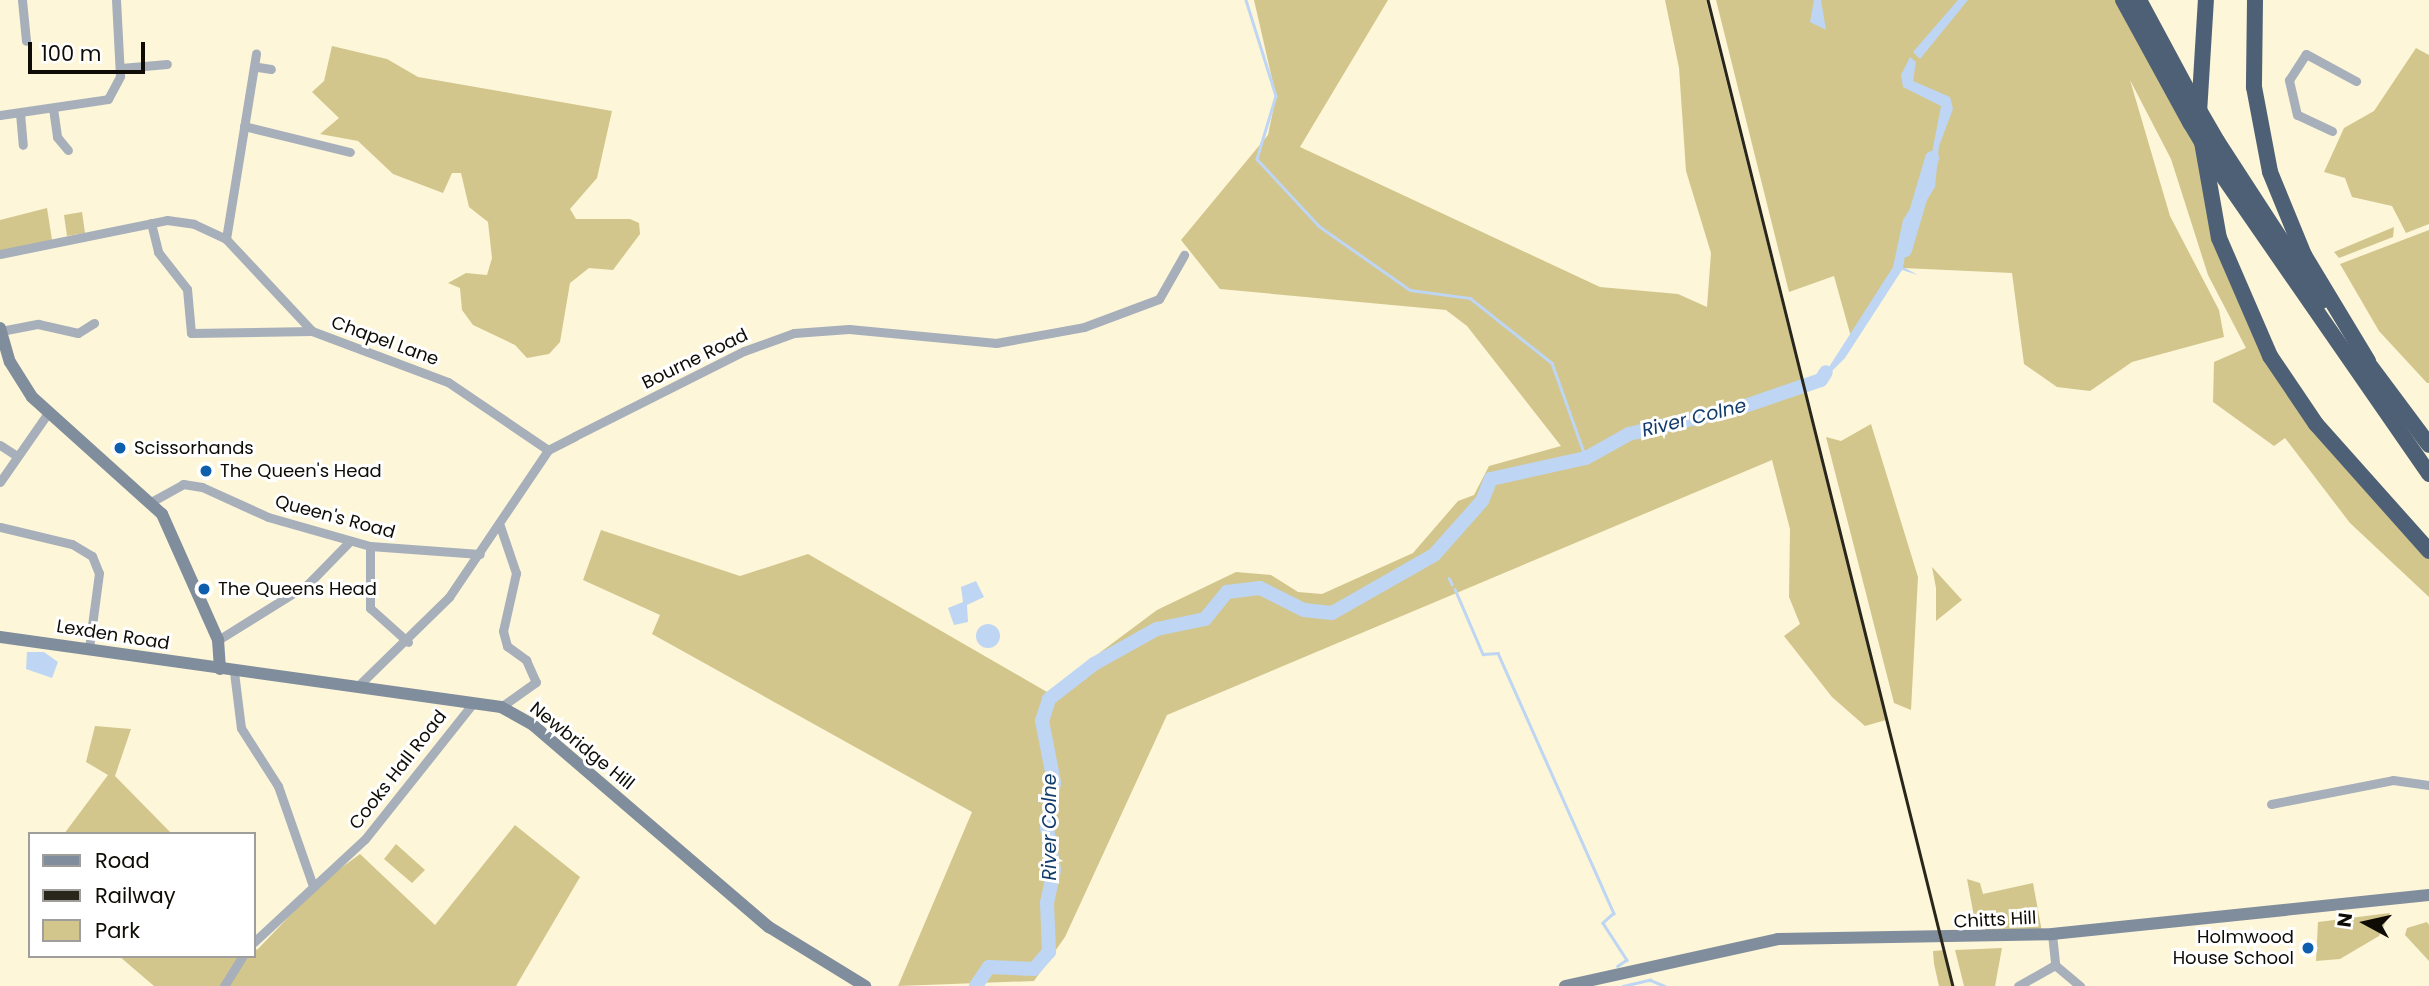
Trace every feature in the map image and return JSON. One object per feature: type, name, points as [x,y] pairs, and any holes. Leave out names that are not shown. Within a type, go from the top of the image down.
[{"type":"highway","points":[[2123,0],[2218,169],[2429,474]]},
{"type":"highway","points":[[2139,0],[2188,92],[2294,262],[2429,445]]},
{"type":"highway","points":[[2206,0],[2198,82],[2202,142],[2211,203],[2235,284],[2299,402],[2429,551]]},
{"type":"highway","points":[[2255,0],[2254,88],[2270,172],[2300,246],[2368,361]]},
{"type":"street","points":[[22,0],[26,41]]},
{"type":"street","points":[[0,115],[108,99],[121,68],[116,0]]},
{"type":"street","points":[[226,239],[244,126],[258,67],[256,53]]},
{"type":"street","points":[[2332,131],[2297,115],[2290,80],[2306,54],[2356,81]]},
{"type":"street","points":[[121,68],[167,64]]},
{"type":"street","points":[[258,67],[271,69]]},
{"type":"street","points":[[53,108],[57,138],[68,150]]},
{"type":"street","points":[[19,113],[23,145]]},
{"type":"street","points":[[244,126],[350,152]]},
{"type":"street","name":"Chapel Lane","points":[[0,254],[151,223],[183,221],[226,239],[312,331],[447,382],[548,450]]},
{"type":"street","points":[[151,223],[158,252],[187,289],[191,333],[312,331]]},
{"type":"street","name":"Bourne Road","points":[[548,450],[744,351],[793,332],[849,329],[966,342],[1022,340],[1158,299],[1185,255]]},
{"type":"street","points":[[94,323],[78,333],[38,324],[0,330],[18,379],[48,413],[151,502],[174,534],[218,640],[219,669]]},
{"type":"street","points":[[0,482],[14,454],[48,413]]},
{"type":"street","points":[[0,445],[14,454]]},
{"type":"street","points":[[361,683],[408,642],[482,551],[548,450]]},
{"type":"street","name":"Queen's Road","points":[[151,502],[183,484],[202,487],[268,517],[370,546],[482,551]]},
{"type":"street","points":[[500,526],[508,540],[516,573],[503,631],[507,646],[526,660],[536,682],[501,707]]},
{"type":"street","points":[[0,527],[72,544],[92,556],[99,573],[89,648]]},
{"type":"street","points":[[482,551],[508,540]]},
{"type":"street","points":[[218,640],[308,584],[350,541]]},
{"type":"street","points":[[370,546],[370,608],[408,642]]},
{"type":"street","name":"Lexden Road","points":[[0,637],[219,669]]},
{"type":"street","name":"Newbridge Hill","points":[[219,669],[361,683],[501,707],[533,724],[769,927],[865,986]]},
{"type":"street","points":[[234,672],[241,728],[278,786],[312,883]]},
{"type":"street","name":"Cooks Hall Road","points":[[256,940],[312,883],[365,839],[474,702]]},
{"type":"street","points":[[2271,804],[2393,780],[2429,785]]},
{"type":"street","name":"Chitts Hill","points":[[1565,986],[1778,939],[2052,934],[2429,895]]},
{"type":"street","points":[[2052,934],[2055,965],[2080,986]]},
{"type":"street","points":[[223,986],[242,958]]},
{"type":"street","points":[[2018,986],[2055,965]]},
{"type":"green space","points":[[1254,0],[1388,0],[1300,147],[1600,287],[1678,294],[1707,307],[1711,253],[1686,171],[1679,68],[1665,0],[1706,0],[1886,720],[1865,726],[1832,697],[1784,636],[1800,624],[1789,597],[1790,529],[1772,460],[1167,715],[1065,937],[1034,981],[898,986],[972,812],[652,634],[660,615],[583,580],[601,530],[740,576],[808,554],[1047,692],[1157,610],[1236,572],[1271,575],[1298,592],[1322,594],[1413,553],[1458,501],[1474,495],[1489,466],[1561,446],[1467,326],[1446,310],[1220,289],[1181,240],[1268,135],[1276,96]]},
{"type":"green space","points":[[1716,0],[2118,0],[2199,151],[2259,343],[2429,557],[2429,597],[2350,523],[2285,438],[2274,446],[2213,402],[2214,362],[2246,348],[2208,275],[2171,159],[2130,80],[2170,216],[2219,310],[2224,337],[2132,362],[2090,391],[2057,387],[2024,364],[2012,273],[1903,268],[1851,337],[1834,276],[1789,292]]},
{"type":"green space","points":[[332,46],[387,59],[418,77],[612,111],[597,178],[570,209],[576,219],[630,219],[639,223],[640,234],[613,270],[589,268],[570,283],[560,342],[549,354],[527,358],[515,345],[473,325],[462,310],[460,288],[448,283],[466,273],[487,275],[492,258],[488,222],[469,207],[461,173],[452,173],[443,193],[393,174],[358,141],[320,134],[339,118],[312,92],[324,81]]},
{"type":"green space","points":[[2416,48],[2429,55],[2429,224],[2406,233],[2392,206],[2352,197],[2345,178],[2324,172],[2344,128],[2374,111]]},
{"type":"green space","points":[[47,208],[52,240],[0,252],[0,220]]},
{"type":"green space","points":[[82,212],[85,233],[67,236],[64,215]]},
{"type":"green space","points":[[2394,227],[2393,237],[2339,258],[2334,252]]},
{"type":"green space","points":[[2429,230],[2427,383],[2379,331],[2340,264]]},
{"type":"green space","points":[[1871,424],[1918,577],[1911,710],[1894,703],[1826,437],[1841,441]]},
{"type":"green space","points":[[1932,567],[1962,600],[1936,621],[1936,588]]},
{"type":"green space","points":[[95,726],[131,729],[115,776],[170,832],[65,832],[108,775],[86,762]]},
{"type":"green space","points":[[515,825],[580,877],[516,986],[154,986],[121,958],[256,958],[256,949],[322,882],[360,854],[435,925]]},
{"type":"green space","points":[[396,844],[425,870],[412,883],[384,859]]},
{"type":"green space","points":[[1967,879],[1980,883],[1983,894],[2033,883],[2042,932],[1977,933]]},
{"type":"green space","points":[[2390,913],[2379,936],[2340,959],[2316,961],[2318,922]]},
{"type":"green space","points":[[2427,922],[2429,961],[2405,935],[2407,928]]},
{"type":"green space","points":[[2002,948],[1995,986],[1964,986],[1955,950]]},
{"type":"green space","points":[[1945,950],[1953,986],[1939,986],[1934,964],[1933,951]]},
{"type":"water","points":[[1814,0],[1821,0],[1826,30],[1810,22]]},
{"type":"water","points":[[1958,0],[1968,0],[1920,59],[1913,52]]},
{"type":"water","points":[[1910,57],[1916,62],[1913,81],[1950,97],[1953,109],[1939,146],[1935,187],[1912,224],[1907,246],[1903,267],[1918,275],[1902,270],[1845,358],[1814,389],[1812,381],[1829,367],[1893,267],[1903,220],[1926,184],[1941,106],[1903,87],[1901,75]]},
{"type":"water","points":[[976,581],[984,597],[967,605],[968,622],[954,625],[948,608],[963,602],[961,587]]},
{"type":"water","points":[[988,624],[997,627],[1000,636],[997,645],[988,648],[979,645],[976,636],[979,627]]},
{"type":"water","points":[[27,652],[44,652],[58,662],[52,678],[26,669]]},
{"type":"waterway","points":[[1246,0],[1276,96],[1257,159],[1319,226],[1410,290],[1470,298],[1552,363],[1586,458]]},
{"type":"waterway","name":"River Colne","points":[[1905,250],[1932,158]]},
{"type":"waterway","name":"River Colne","points":[[976,986],[989,967],[1034,969],[1049,952],[1047,903],[1054,870],[1047,828],[1054,782],[1042,721],[1049,699],[1094,664],[1157,629],[1205,619],[1227,592],[1260,588],[1304,610],[1332,613],[1434,555],[1482,501],[1491,479],[1586,458],[1629,434],[1742,407],[1821,380],[1826,372]]},
{"type":"waterway","points":[[1449,578],[1452,584]]},
{"type":"waterway","points":[[1455,589],[1483,654],[1498,653],[1614,913],[1603,923],[1627,960],[1618,966]]},
{"type":"waterway","points":[[1623,986],[1650,980],[1665,986]]},
{"type":"railway","points":[[1708,0],[1953,986]]},
{"type":"place","name":"Scissorhands","points":[[120,448]]},
{"type":"place","name":"The Queen's Head","points":[[206,471]]},
{"type":"place","name":"The Queens Head","points":[[204,589]]},
{"type":"place","name":"Holmwood House School","points":[[2308,948]]}]
